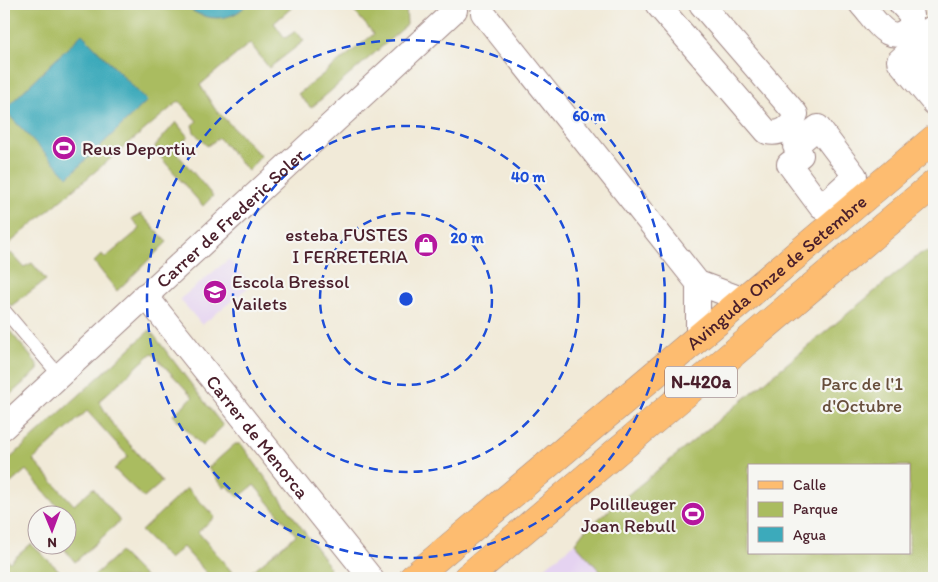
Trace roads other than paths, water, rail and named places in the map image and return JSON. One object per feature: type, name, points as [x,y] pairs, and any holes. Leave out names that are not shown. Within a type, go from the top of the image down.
[{"type":"main road","name":"Avinguda Onze de Setembre","points":[[413,578],[934,139]]},
{"type":"main road","name":"Avinguda Onze de Setembre","points":[[467,578],[934,184]]},
{"type":"street","points":[[657,4],[766,132],[776,134],[786,129],[794,122],[796,114],[701,4]]},
{"type":"street","points":[[862,4],[887,33],[896,36],[911,26],[911,15],[901,4]]},
{"type":"street","points":[[454,7],[468,18],[474,18],[485,8],[698,283],[744,300]]},
{"type":"street","name":"Carrer de Frederic Soler","points":[[4,427],[454,7]]},
{"type":"street","points":[[934,30],[932,28],[922,37],[934,51]]},
{"type":"street","points":[[934,56],[923,65],[910,51],[899,61],[934,103]]},
{"type":"street","points":[[698,283],[698,339]]},
{"type":"street","name":"Carrer de Menorca","points":[[145,295],[371,578]]},
{"type":"lane","points":[[4,310],[59,375]]},
{"type":"water","points":[[184,4],[247,4],[233,15],[216,18],[198,14]]},
{"type":"water","points":[[82,34],[147,101],[68,177],[4,110]]},
{"type":"place","name":"Reus Deportiu","points":[[64,148]]},
{"type":"place","name":"esteba FUSTES I FERRETERIA","points":[[426,245]]},
{"type":"place","name":"Escola Bressol Vailets","points":[[215,292]]},
{"type":"place","name":"Polilleuger Joan Rebull","points":[[693,514]]},
{"type":"park label","name":"Parc de l'1 d'Octubre","points":[[862,394]]}]
